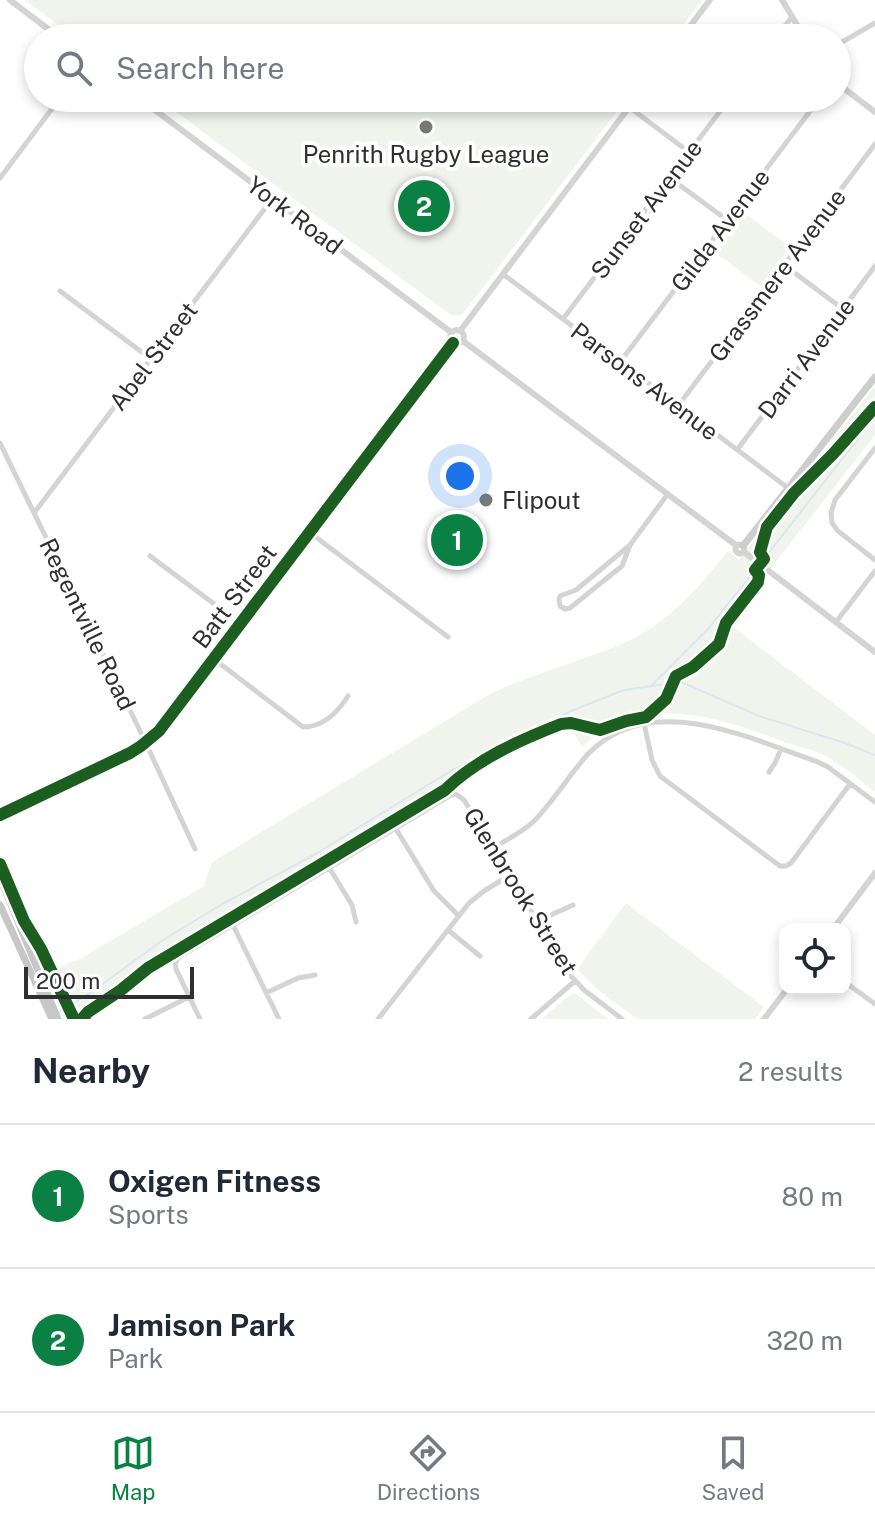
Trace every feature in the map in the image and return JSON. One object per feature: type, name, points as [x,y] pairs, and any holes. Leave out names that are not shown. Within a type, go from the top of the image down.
[{"type":"main road","points":[[741,548],[875,377]]},
{"type":"main road","points":[[0,878],[53,1014]]},
{"type":"main road","points":[[0,905],[53,1014]]},
{"type":"street","points":[[10,0],[42,24]]},
{"type":"street","points":[[692,24],[710,0]]},
{"type":"street","points":[[782,0],[797,24]]},
{"type":"street","points":[[787,24],[793,17]]},
{"type":"street","points":[[851,37],[875,23]]},
{"type":"street","points":[[851,94],[875,112]]},
{"type":"street","points":[[0,178],[50,112]]},
{"type":"street","name":"York Road","points":[[157,112],[452,333]]},
{"type":"street","points":[[460,331],[625,112]]},
{"type":"street","points":[[636,112],[689,152]]},
{"type":"street","name":"Sunset Avenue","points":[[563,319],[719,112]]},
{"type":"street","name":"Gilda Avenue","points":[[620,362],[809,112]]},
{"type":"street","name":"Grassmere Avenue","points":[[678,406],[875,144]]},
{"type":"street","points":[[670,178],[727,220]]},
{"type":"street","name":"Abel Street","points":[[34,513],[272,199]]},
{"type":"street","points":[[784,265],[843,309]]},
{"type":"street","name":"Darri Avenue","points":[[737,450],[875,266]]},
{"type":"street","name":"Parsons Avenue","points":[[503,274],[788,488]]},
{"type":"street","points":[[60,291],[151,359]]},
{"type":"street","points":[[460,331],[464,335],[463,341],[453,343],[450,339],[452,333],[460,331]]},
{"type":"street","points":[[463,341],[875,652]]},
{"type":"street","name":"Batt Street","points":[[0,815],[130,753],[164,727],[453,343]]},
{"type":"street","name":"Regentville Road","points":[[0,443],[195,849]]},
{"type":"street","points":[[875,448],[835,500],[831,516],[840,533],[875,560]]},
{"type":"street","points":[[630,545],[620,567],[570,608],[560,606],[560,596],[576,590],[630,545],[667,495]]},
{"type":"street","points":[[309,532],[448,637]]},
{"type":"street","points":[[150,556],[241,624]]},
{"type":"street","points":[[836,622],[875,571]]},
{"type":"street","points":[[214,659],[303,727],[311,727],[325,720],[348,696]]},
{"type":"street","points":[[493,848],[533,822],[586,756],[601,743],[621,730],[644,723],[666,721],[711,727],[781,749],[825,765],[875,802]]},
{"type":"street","points":[[644,723],[652,760],[660,776],[780,866],[791,863],[850,784]]},
{"type":"street","points":[[769,772],[781,749]]},
{"type":"street","name":"Glenbrook Street","points":[[396,829],[451,795],[463,798],[575,981],[622,1019]]},
{"type":"street","points":[[200,1019],[176,969],[176,961],[396,829],[438,898],[459,916]]},
{"type":"street","points":[[330,869],[352,905],[356,922]]},
{"type":"street","points":[[838,923],[875,873]]},
{"type":"street","points":[[378,1019],[477,896],[510,875]]},
{"type":"street","points":[[539,923],[573,905]]},
{"type":"street","points":[[233,925],[279,1019]]},
{"type":"street","points":[[448,930],[480,956]]},
{"type":"street","points":[[266,993],[298,978],[315,975]]},
{"type":"street","points":[[531,1019],[575,981]]},
{"type":"street","points":[[851,986],[875,1004]]},
{"type":"street","points":[[765,1019],[783,995]]},
{"type":"street","points":[[145,1019],[189,997]]},
{"type":"shaded area","points":[[25,0],[702,0],[684,24],[57,24]]},
{"type":"shaded area","points":[[176,112],[616,112],[462,315],[451,315]]},
{"type":"shaded area","points":[[743,212],[790,247],[760,286],[713,251]]},
{"type":"shaded area","points":[[875,386],[875,435],[728,623],[875,735],[875,792],[842,766],[819,753],[703,717],[653,714],[605,730],[582,747],[569,725],[505,754],[147,971],[105,1007],[78,1019],[55,973],[204,886],[212,862],[490,694],[641,634],[682,603],[728,551],[739,560]]},
{"type":"shaded area","points":[[626,903],[764,1007],[755,1019],[637,1019],[597,989],[577,969]]},
{"type":"shaded area","points":[[571,994],[576,994],[608,1019],[542,1019]]},
{"type":"waterway","points":[[767,555],[875,417]]},
{"type":"waterway","points":[[651,686],[708,629],[752,574]]},
{"type":"waterway","points":[[59,1012],[163,940],[312,856],[449,772],[571,711],[624,690],[681,682],[759,716],[875,755]]},
{"type":"cycle path","points":[[0,815],[130,753],[159,731],[453,343]]},
{"type":"cycle path","points":[[82,1019],[148,968],[445,790],[500,751],[561,724],[571,723],[600,730],[646,717],[666,699],[676,676],[693,667],[719,644],[726,623],[758,582],[759,575],[755,570],[764,559],[760,552],[767,527],[794,493],[875,407]]},
{"type":"cycle path","points":[[0,864],[24,921],[41,949],[74,1019]]},
{"type":"place","name":"Penrith Rugby League","points":[[426,127]]},
{"type":"place","name":"Jamison Park","points":[[424,206]]},
{"type":"place","name":"Flipout","points":[[486,500]]},
{"type":"place","name":"Oxigen Fitness","points":[[457,540]]}]
